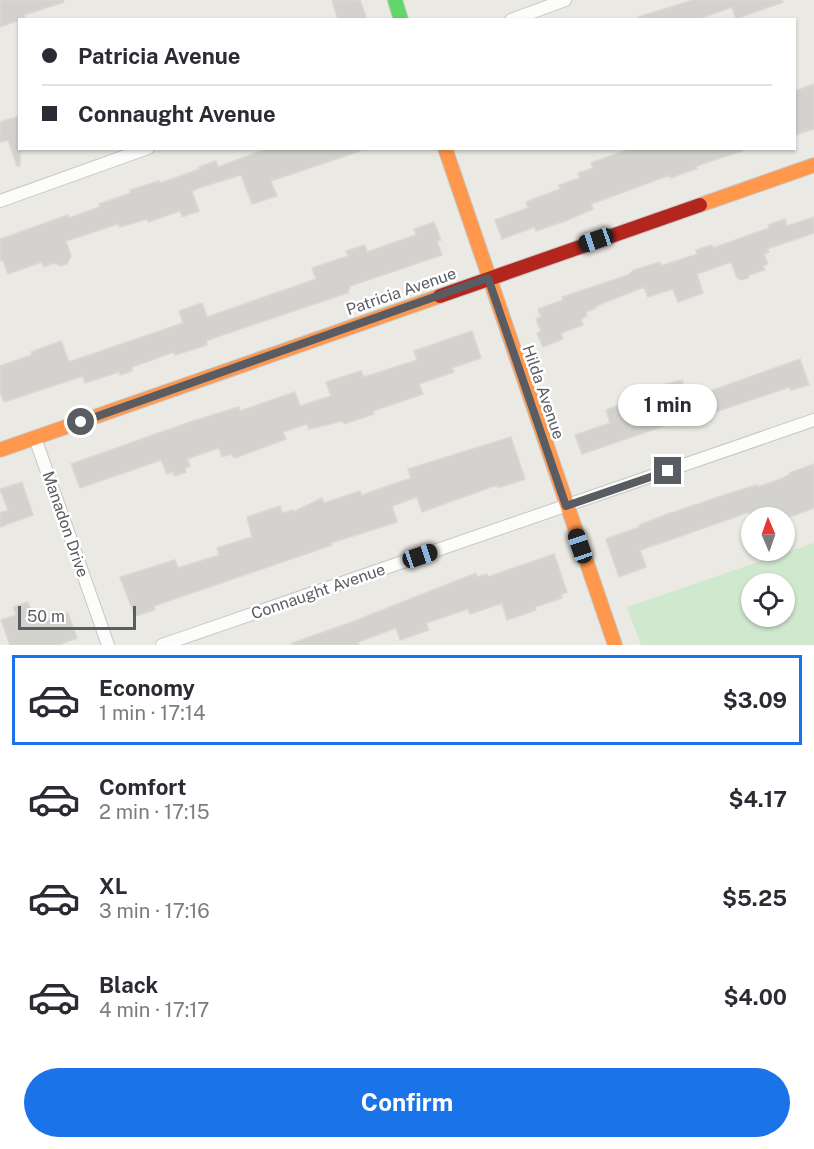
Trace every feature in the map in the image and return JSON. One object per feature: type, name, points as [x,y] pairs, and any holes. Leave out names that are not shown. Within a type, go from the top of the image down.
[{"type":"street","points":[[395,0],[400,18]]},
{"type":"street","points":[[516,18],[565,0]]},
{"type":"street","points":[[0,201],[142,150]]},
{"type":"street","name":"Hilda Avenue","points":[[446,150],[615,645]]},
{"type":"street","name":"Patricia Avenue","points":[[0,450],[814,165]]},
{"type":"street","name":"Connaught Avenue","points":[[162,645],[814,420]]},
{"type":"street","name":"Manadon Drive","points":[[35,438],[108,645]]},
{"type":"green space","points":[[814,543],[814,645],[641,645],[627,607],[761,561],[795,561],[795,550]]},
{"type":"building","points":[[0,0],[63,0],[64,2],[24,15],[25,18],[18,18],[18,21],[0,27]]},
{"type":"building","points":[[332,0],[360,0],[366,18],[337,18]]},
{"type":"building","points":[[693,0],[782,0],[783,2],[739,18],[736,18],[732,7],[702,18],[638,17]]},
{"type":"building","points":[[814,84],[814,129],[796,135],[796,91]]},
{"type":"building","points":[[18,117],[20,166],[17,166],[8,140],[0,142],[0,122]]},
{"type":"building","points":[[264,150],[360,151],[271,181],[277,196],[252,204],[241,175],[199,188],[192,191],[199,211],[182,217],[180,211],[148,222],[147,219],[120,227],[118,224],[66,241],[71,256],[67,264],[61,266],[54,263],[44,267],[42,262],[8,274],[3,260],[0,261],[0,239],[68,215],[69,218],[100,207],[99,204],[131,193],[130,190],[159,181],[160,183],[216,161],[218,167]]},
{"type":"building","points":[[627,150],[742,151],[696,166],[697,169],[671,178],[670,175],[591,204],[593,209],[565,221],[536,231],[535,227],[502,239],[495,220],[528,208],[526,202],[560,189],[559,185],[580,178],[578,173],[593,168],[591,163]]},
{"type":"building","points":[[814,217],[814,233],[767,249],[769,252],[764,254],[768,264],[763,266],[765,270],[742,280],[737,278],[731,262],[697,274],[703,293],[678,302],[673,289],[648,297],[644,287],[596,306],[586,312],[587,316],[581,319],[583,325],[561,333],[563,339],[543,347],[537,333],[541,331],[536,319],[541,317],[538,309],[563,300],[562,297],[628,275],[634,270],[660,262],[661,266],[697,254],[696,250],[712,245],[713,248],[769,228],[768,225],[785,219],[787,226]]},
{"type":"building","points":[[434,222],[441,240],[437,241],[442,255],[350,286],[348,293],[206,341],[207,345],[175,355],[174,352],[132,367],[132,371],[120,375],[119,372],[85,383],[83,376],[4,402],[0,391],[0,366],[32,355],[31,352],[61,341],[69,362],[183,323],[179,311],[202,303],[207,317],[316,279],[312,268],[348,256],[346,251],[365,245],[367,252],[416,235],[414,229]]},
{"type":"building","points":[[472,331],[481,358],[452,368],[454,372],[419,384],[423,394],[373,411],[374,414],[344,424],[342,421],[309,429],[307,424],[283,432],[286,439],[235,458],[230,454],[222,457],[219,448],[187,459],[190,466],[185,468],[186,472],[174,476],[173,472],[167,474],[161,460],[80,488],[71,464],[193,421],[239,407],[240,411],[295,392],[300,406],[331,396],[326,382],[361,371],[364,377],[417,360],[414,351]]},
{"type":"building","points":[[800,359],[809,385],[791,390],[790,387],[673,426],[672,423],[582,454],[575,435],[610,423],[606,410],[620,405],[624,417],[652,408],[647,393],[657,389],[657,386],[682,380],[688,399]]},
{"type":"building","points":[[511,437],[525,479],[498,488],[497,485],[422,512],[417,497],[392,506],[397,522],[154,606],[155,610],[135,616],[120,577],[175,560],[178,568],[219,555],[217,548],[252,537],[247,517],[280,506],[282,513],[293,510],[293,512],[322,498],[324,503],[360,491],[362,495],[411,478],[408,469]]},
{"type":"building","points":[[814,464],[814,508],[795,515],[795,507],[741,507],[741,515],[640,550],[646,567],[619,577],[606,539],[668,514],[778,480],[789,473]]},
{"type":"building","points":[[22,482],[33,515],[0,527],[0,513],[8,510],[0,489]]},
{"type":"building","points":[[554,554],[567,592],[561,595],[562,598],[535,607],[536,610],[507,620],[502,603],[470,614],[468,609],[426,623],[429,630],[400,640],[396,628],[358,642],[359,645],[292,645],[292,643],[476,573],[477,577],[487,574],[488,577]]},
{"type":"building","points":[[28,602],[36,624],[68,613],[77,638],[58,645],[10,645],[1,620],[16,615],[13,607]]},
{"type":"traffic: fast","points":[[395,0],[400,18]]},
{"type":"traffic: slow","points":[[446,150],[615,645]]},
{"type":"traffic: slow","points":[[700,205],[814,165]]},
{"type":"traffic: slow","points":[[0,450],[440,296]]},
{"type":"traffic: jam","points":[[440,296],[700,205]]},
{"type":"route","points":[[81,422],[488,278],[566,506],[668,471]]}]
